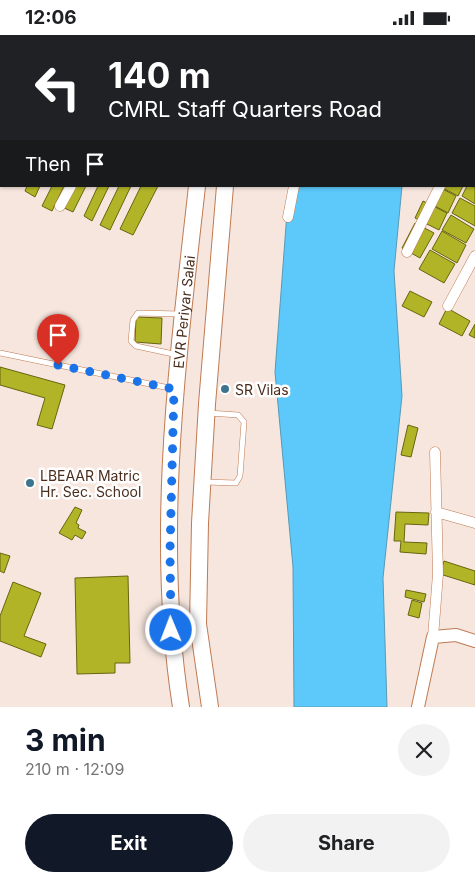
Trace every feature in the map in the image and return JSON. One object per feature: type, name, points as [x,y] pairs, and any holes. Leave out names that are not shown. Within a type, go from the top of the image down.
[{"type":"main road","name":"EVR Periyar Salai","points":[[181,707],[172,649],[170,590],[174,389],[197,187]]},
{"type":"main road","points":[[210,707],[198,624],[202,482],[225,187]]},
{"type":"street","points":[[60,206],[70,187]]},
{"type":"street","points":[[288,217],[294,187]]},
{"type":"street","points":[[407,252],[440,187]]},
{"type":"street","points":[[448,306],[475,256]]},
{"type":"street","points":[[418,707],[434,637],[438,574],[435,452]]},
{"type":"street","points":[[436,512],[475,523]]},
{"type":"street","points":[[434,637],[456,635],[475,641]]},
{"type":"lane","points":[[178,355],[132,344],[133,320],[138,313],[183,314]]},
{"type":"lane","points":[[0,353],[174,389]]},
{"type":"lane","points":[[202,482],[236,483],[238,481],[244,422],[238,415],[206,413]]},
{"type":"water","points":[[289,187],[402,187],[394,271],[402,396],[383,578],[387,707],[294,707],[293,567],[275,372]]},
{"type":"building","points":[[27,187],[40,187],[35,197],[25,191]]},
{"type":"building","points":[[52,187],[64,187],[52,211],[42,206]]},
{"type":"building","points":[[72,187],[86,187],[73,212],[62,207]]},
{"type":"building","points":[[98,187],[109,187],[92,221],[84,216]]},
{"type":"building","points":[[119,187],[131,187],[110,230],[100,225]]},
{"type":"building","points":[[141,187],[157,187],[133,235],[120,229]]},
{"type":"building","points":[[437,187],[456,196],[448,213],[433,205]]},
{"type":"building","points":[[441,187],[462,187],[458,196]]},
{"type":"building","points":[[466,187],[475,187],[475,204],[462,196]]},
{"type":"building","points":[[460,198],[475,206],[475,226],[452,213]]},
{"type":"building","points":[[423,201],[447,213],[439,230],[415,218]]},
{"type":"building","points":[[451,215],[474,229],[466,243],[442,230]]},
{"type":"building","points":[[415,223],[434,233],[420,258],[402,248]]},
{"type":"building","points":[[442,231],[466,245],[457,263],[432,249]]},
{"type":"building","points":[[430,250],[455,264],[444,283],[419,269]]},
{"type":"building","points":[[410,291],[432,302],[424,317],[402,306]]},
{"type":"building","points":[[447,308],[470,321],[462,336],[439,324]]},
{"type":"building","points":[[136,317],[162,318],[161,344],[135,342]]},
{"type":"building","points":[[475,324],[475,338],[469,335]]},
{"type":"building","points":[[0,367],[65,385],[52,429],[37,425],[45,398],[0,385]]},
{"type":"building","points":[[408,425],[418,428],[411,457],[401,455]]},
{"type":"building","points":[[75,507],[82,510],[76,523],[79,525],[78,528],[86,532],[82,539],[75,535],[72,540],[59,533]]},
{"type":"building","points":[[396,512],[429,513],[428,525],[405,524],[404,542],[427,543],[426,554],[400,552],[401,541],[394,541]]},
{"type":"building","points":[[0,553],[10,556],[4,573],[0,571]]},
{"type":"building","points":[[444,561],[475,571],[475,585],[440,574]]},
{"type":"building","points":[[128,576],[130,663],[115,663],[115,673],[77,674],[75,578]]},
{"type":"building","points":[[13,582],[41,593],[24,636],[46,644],[41,657],[0,641],[0,616]]},
{"type":"building","points":[[406,590],[426,594],[424,602],[405,597]]},
{"type":"building","points":[[412,600],[422,603],[419,618],[408,615]]},
{"type":"place","name":"SR Vilas","points":[[225,389]]},
{"type":"place","name":"LBEAAR Matric Hr. Sec. School","points":[[30,483]]},
{"type":"route","points":[[58,365],[174,389],[170,551],[171,630]]}]
